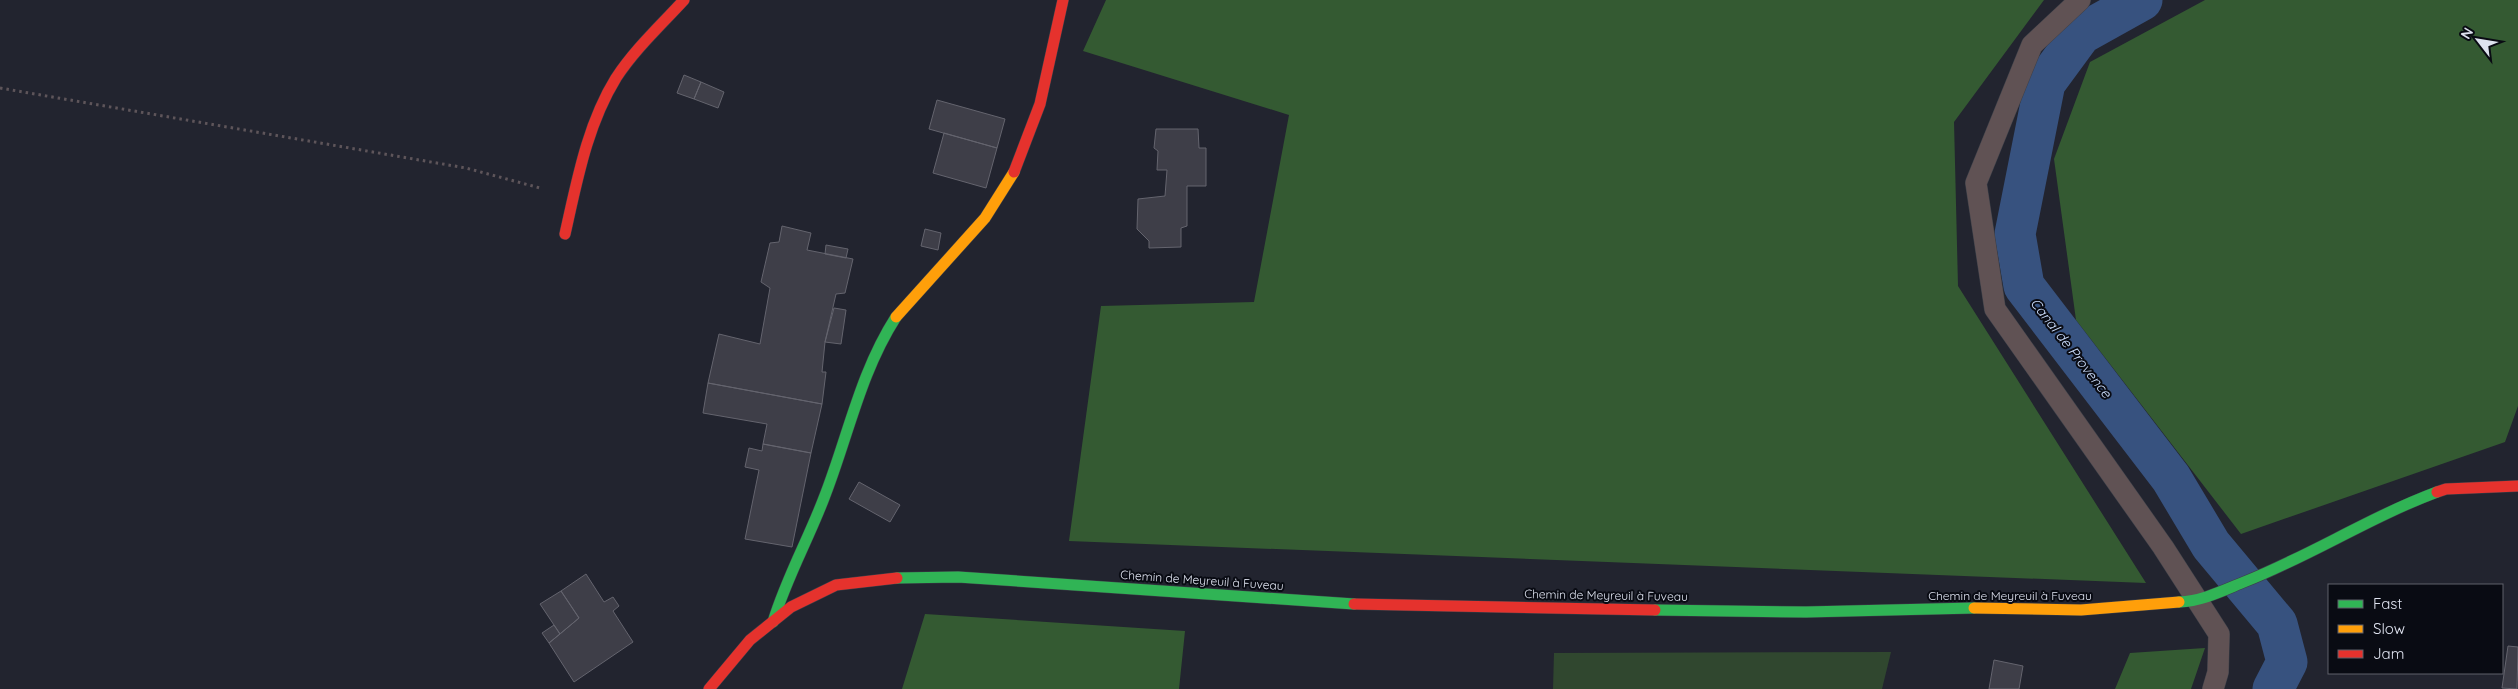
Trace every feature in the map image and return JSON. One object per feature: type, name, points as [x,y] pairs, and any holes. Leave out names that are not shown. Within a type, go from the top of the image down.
[{"type":"street","points":[[566,234],[592,131],[608,93],[629,60],[684,0]]},
{"type":"street","points":[[773,622],[780,595],[824,499],[870,364],[882,338],[897,314],[975,231],[999,200],[1019,168],[1031,132],[1063,0]]},
{"type":"street","name":"Chemin de Meyreuil à Fuveau","points":[[709,689],[750,640],[791,606],[836,585],[894,578],[940,577],[1391,606],[1806,612],[1990,608],[2082,610],[2197,601],[2270,572],[2403,505],[2446,488],[2518,486]]},
{"type":"lane","points":[[2080,0],[2032,45],[1976,183],[1995,309],[2162,547],[2219,634],[2218,672],[2213,689]]},
{"type":"path","points":[[0,88],[466,168],[574,198]]},
{"type":"green space","points":[[1106,0],[2044,0],[1954,122],[1958,286],[2146,583],[1069,541],[1101,306],[1254,302],[1289,115],[1083,51]]},
{"type":"green space","points":[[2205,0],[2518,0],[2518,406],[2505,442],[2241,534],[2076,320],[2054,159],[2090,62]]},
{"type":"green space","points":[[925,614],[1185,631],[1179,689],[902,689]]},
{"type":"green space","points":[[2205,648],[2191,689],[2115,689],[2130,653]]},
{"type":"green space","points":[[1891,652],[1882,689],[1553,689],[1554,653]]},
{"type":"building","points":[[684,75],[701,82],[694,99],[677,93]]},
{"type":"building","points":[[701,82],[724,92],[718,108],[694,99]]},
{"type":"building","points":[[937,100],[1005,119],[997,148],[929,129]]},
{"type":"building","points":[[1156,129],[1198,129],[1199,148],[1206,148],[1206,186],[1187,186],[1187,226],[1181,228],[1181,247],[1149,248],[1149,241],[1137,229],[1138,199],[1165,196],[1167,170],[1157,170],[1158,151],[1154,148]]},
{"type":"building","points":[[944,133],[997,148],[986,188],[933,173]]},
{"type":"building","points":[[782,226],[811,233],[807,250],[853,259],[845,293],[836,294],[825,342],[822,372],[826,372],[822,404],[708,383],[719,334],[760,344],[770,288],[761,282],[770,243],[779,242]]},
{"type":"building","points":[[925,229],[941,233],[938,250],[921,246]]},
{"type":"building","points":[[826,245],[848,249],[846,258],[825,254]]},
{"type":"building","points":[[834,308],[846,310],[841,344],[825,342]]},
{"type":"building","points":[[708,383],[822,404],[811,453],[763,444],[767,424],[703,413]]},
{"type":"building","points":[[763,444],[811,453],[792,547],[745,539],[759,470],[745,467],[749,448],[762,451]]},
{"type":"building","points":[[859,482],[900,505],[890,522],[849,499]]},
{"type":"building","points":[[586,574],[604,602],[613,597],[619,606],[613,611],[633,642],[574,682],[549,643],[579,618],[561,591]]},
{"type":"building","points":[[561,591],[579,618],[560,634],[540,604]]},
{"type":"building","points":[[554,625],[560,634],[549,643],[542,633]]},
{"type":"building","points":[[2508,646],[2518,647],[2517,689],[2502,688]]},
{"type":"building","points":[[1994,660],[2023,666],[2019,689],[1989,689]]},
{"type":"waterway","name":"Canal de Provence","points":[[2142,0],[2081,34],[2045,83],[2015,234],[2024,286],[2171,478],[2211,545],[2277,624],[2287,662],[2273,689]]},
{"type":"traffic: fast","points":[[773,622],[784,590],[833,475],[873,360],[896,317]]},
{"type":"traffic: fast","points":[[2179,602],[2196,600],[2212,595],[2268,572],[2388,513],[2437,492]]},
{"type":"traffic: fast","points":[[897,578],[958,577],[1354,604]]},
{"type":"traffic: fast","points":[[1655,610],[1806,612],[1974,608]]},
{"type":"traffic: slow","points":[[896,317],[985,218],[1014,172]]},
{"type":"traffic: slow","points":[[1974,608],[2081,610],[2179,602]]},
{"type":"traffic: jam","points":[[565,234],[584,154],[597,115],[606,96],[631,57],[684,0]]},
{"type":"traffic: jam","points":[[1014,172],[1040,104],[1063,0]]},
{"type":"traffic: jam","points":[[2437,492],[2446,489],[2518,486]]},
{"type":"traffic: jam","points":[[709,689],[750,640],[791,607],[836,585],[897,578]]},
{"type":"traffic: jam","points":[[1354,604],[1655,610]]}]
